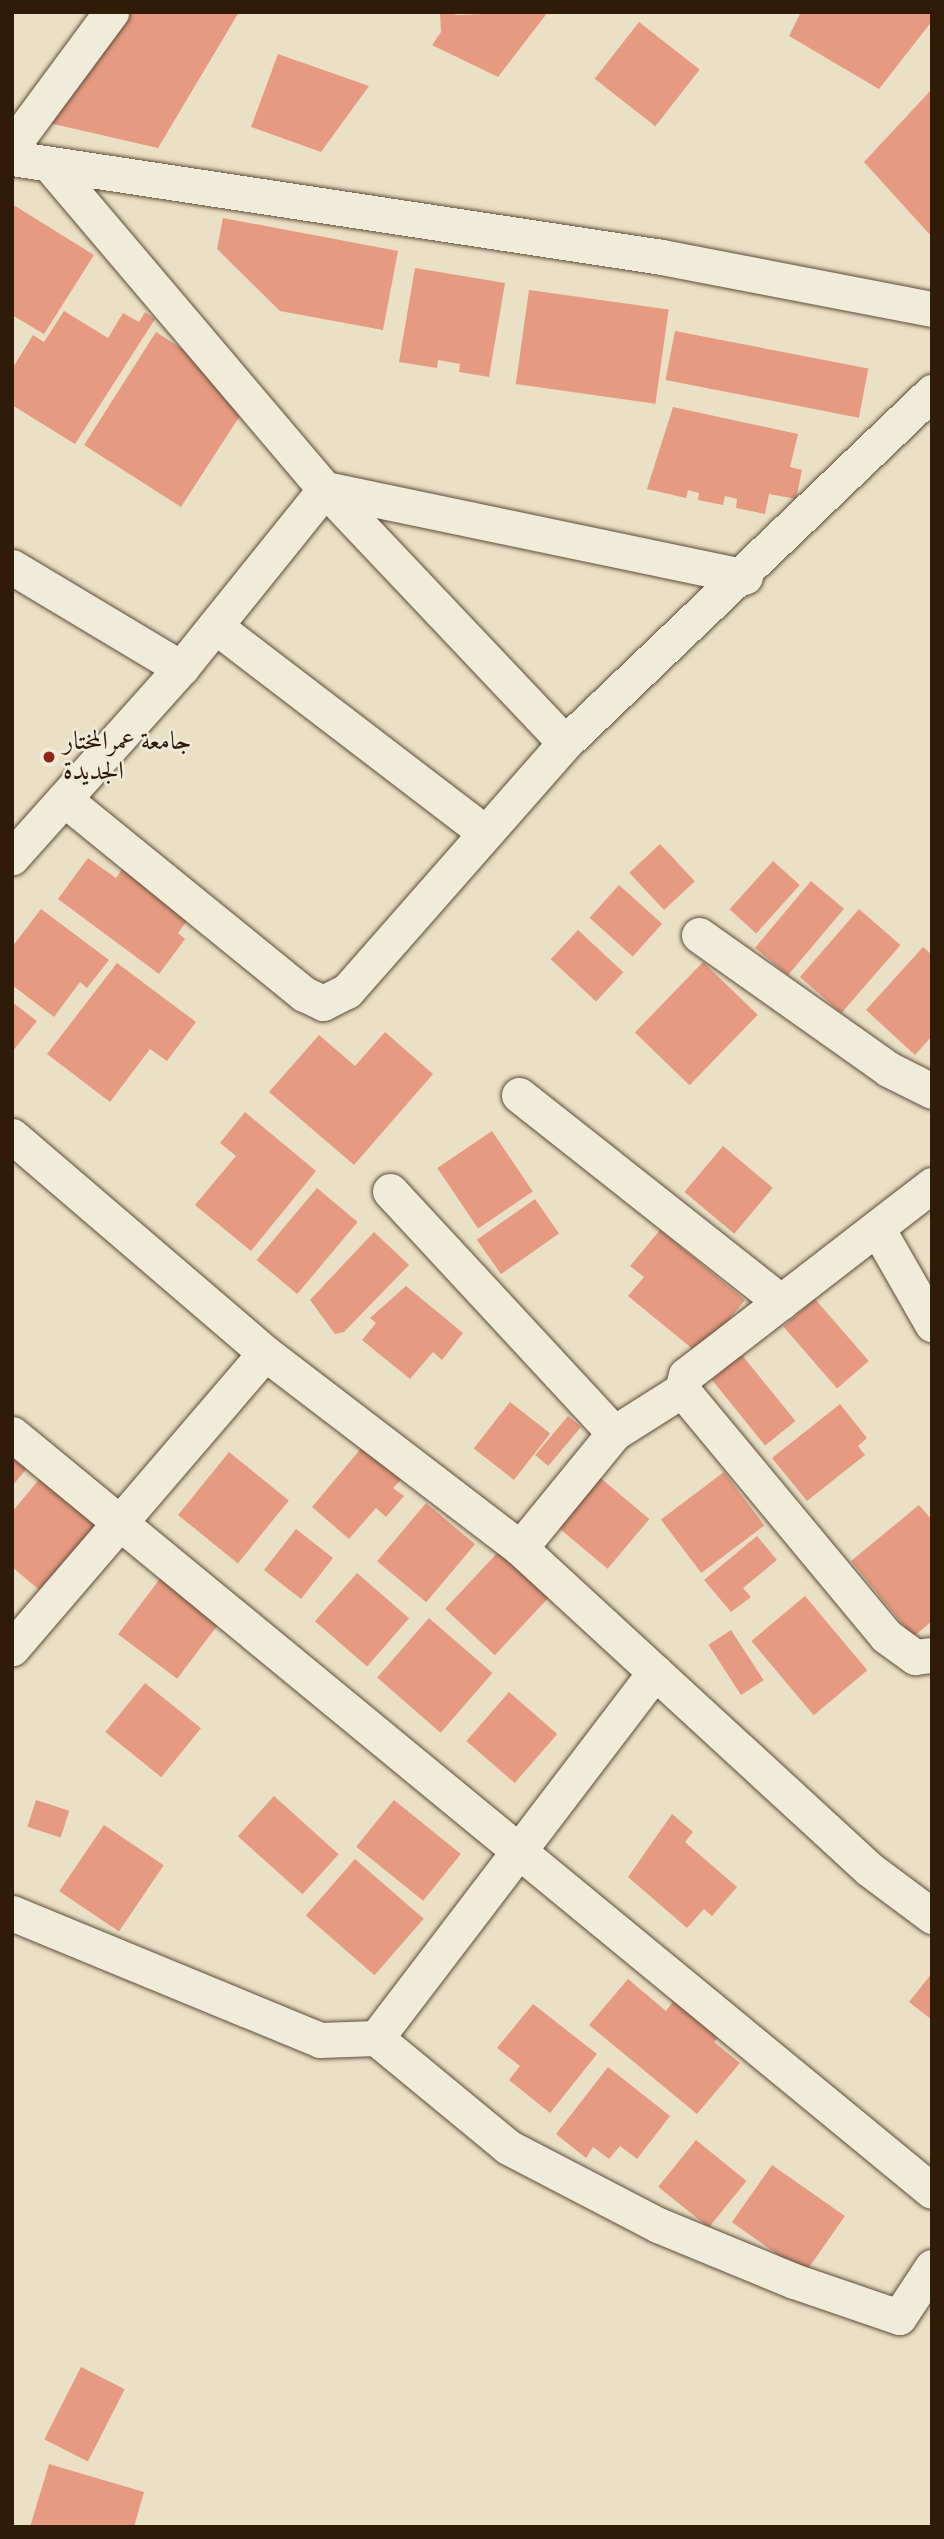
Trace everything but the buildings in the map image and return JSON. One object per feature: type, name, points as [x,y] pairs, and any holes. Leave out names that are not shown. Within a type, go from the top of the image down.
[{"type":"street","points":[[12,146],[111,12]]},
{"type":"street","points":[[12,158],[662,257],[932,309]]},
{"type":"street","points":[[49,164],[325,489],[565,743]]},
{"type":"street","points":[[64,799],[304,994],[323,1003],[346,991],[483,831],[565,743],[745,577],[932,392]]},
{"type":"street","points":[[325,489],[745,577]]},
{"type":"street","points":[[12,857],[181,668],[325,489]]},
{"type":"street","points":[[12,567],[181,668]]},
{"type":"street","points":[[215,626],[483,831]]},
{"type":"street","points":[[699,934],[888,1069],[932,1091]]},
{"type":"street","points":[[519,1095],[781,1302]]},
{"type":"street","points":[[12,1136],[265,1353],[520,1549],[869,1869],[932,1916]]},
{"type":"street","points":[[520,1549],[614,1433],[682,1390],[686,1375],[932,1185]]},
{"type":"street","points":[[390,1191],[614,1433]]},
{"type":"street","points":[[877,1228],[932,1324]]},
{"type":"street","points":[[12,1648],[265,1353]]},
{"type":"street","points":[[682,1390],[886,1636],[915,1657],[932,1656]]},
{"type":"street","points":[[12,1434],[932,2191]]},
{"type":"street","points":[[376,2038],[655,1672]]},
{"type":"street","points":[[12,1913],[320,2040],[376,2038],[508,2147],[658,2225],[769,2271],[899,2317],[932,2267]]},
{"type":"place","name":"جامعة عمرالمختار الجديدة","points":[[49,757]]}]
